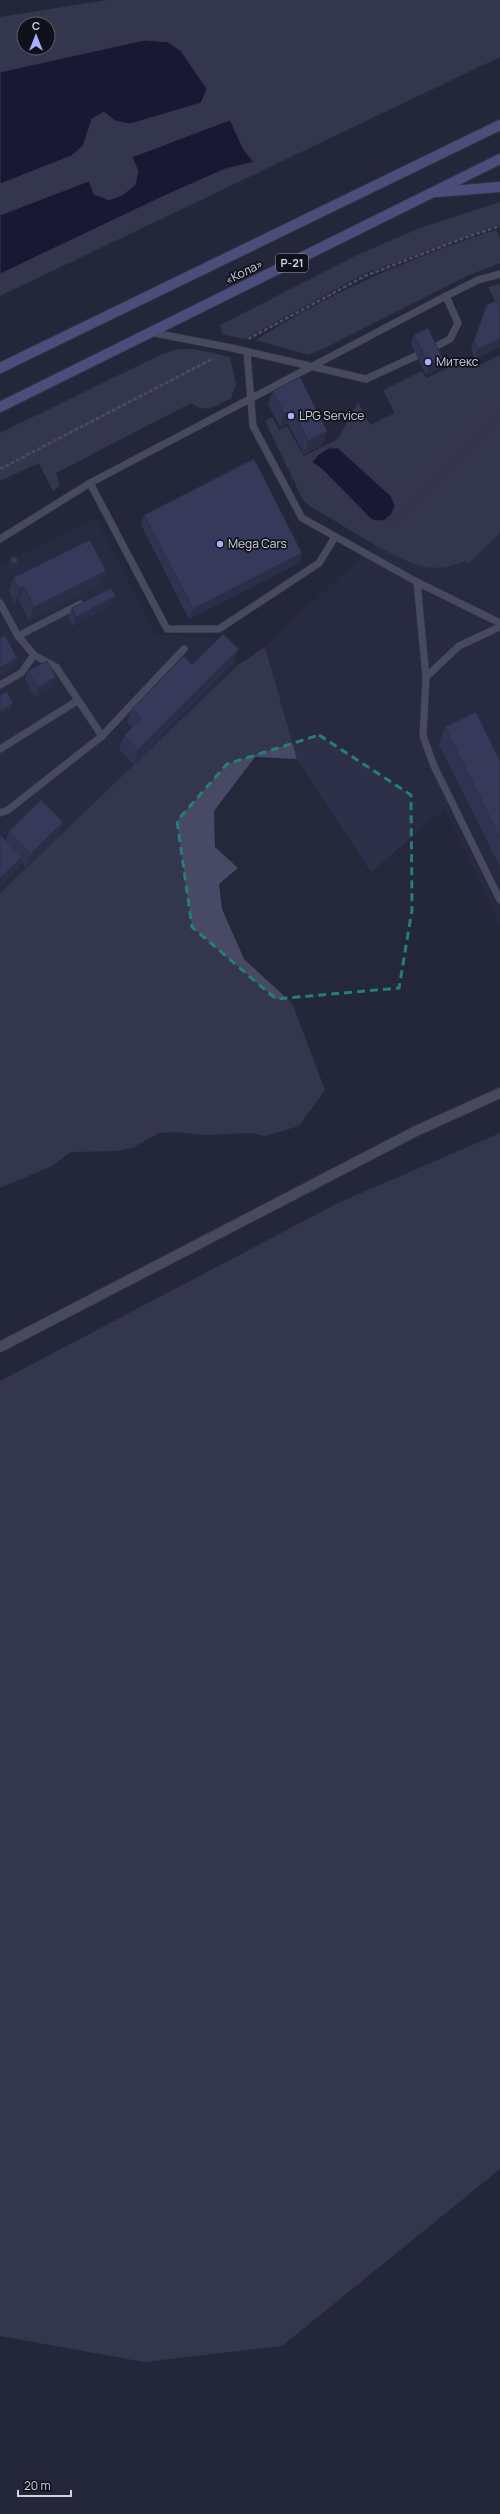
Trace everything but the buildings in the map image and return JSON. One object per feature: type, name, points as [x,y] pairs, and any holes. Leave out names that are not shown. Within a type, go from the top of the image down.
[{"type":"main road","name":"«Кола»","points":[[0,368],[500,125]]},
{"type":"main road","name":"«Кола»","points":[[0,407],[154,333],[500,159]]},
{"type":"main road","points":[[431,193],[500,187]]},
{"type":"street","points":[[0,1347],[416,1131],[500,1093]]},
{"type":"lane","points":[[0,539],[90,483],[446,296],[478,280],[500,274]]},
{"type":"lane","points":[[430,349],[450,339],[458,323],[446,296]]},
{"type":"lane","points":[[154,333],[315,366],[366,380],[416,356]]},
{"type":"lane","points":[[247,352],[253,426],[302,518],[417,582],[500,623]]},
{"type":"lane","points":[[90,483],[167,629],[218,629],[319,563],[335,537]]},
{"type":"lane","points":[[417,582],[426,677],[423,736],[434,766],[500,900]]},
{"type":"lane","points":[[18,636],[88,600]]},
{"type":"lane","points":[[0,602],[18,636],[34,655],[56,667],[77,701],[102,736]]},
{"type":"lane","points":[[426,677],[459,646],[500,627]]},
{"type":"lane","points":[[0,813],[8,810],[102,736],[184,649]]},
{"type":"lane","points":[[0,685],[21,674],[34,655]]},
{"type":"lane","points":[[0,749],[77,701]]},
{"type":"path","points":[[0,469],[190,371],[365,276],[500,227]]},
{"type":"highlighted area","points":[[319,735],[411,795],[412,910],[399,988],[276,999],[192,927],[177,821],[227,764]]},
{"type":"shaded area","points":[[107,0],[500,0],[500,57],[0,296],[0,17]]},
{"type":"shaded area","points":[[145,40],[168,42],[181,51],[207,89],[201,103],[130,124],[115,121],[104,112],[92,119],[83,146],[71,156],[0,184],[0,72]]},
{"type":"shaded area","points":[[230,120],[244,150],[254,162],[225,169],[164,196],[0,274],[0,215],[89,181],[94,194],[109,200],[122,195],[135,185],[138,171],[132,157]]},
{"type":"shaded area","points":[[500,202],[500,224],[364,274],[244,339],[222,334],[220,325],[357,255],[420,228]]},
{"type":"shaded area","points":[[496,230],[500,238],[500,263],[467,276],[327,347],[309,355],[256,340],[313,306],[373,277],[434,252]]},
{"type":"shaded area","points":[[500,284],[500,311],[488,287]]},
{"type":"shaded area","points":[[179,349],[194,349],[230,357],[236,384],[231,398],[216,406],[206,409],[196,407],[191,403],[56,473],[60,485],[53,491],[39,463],[0,481],[0,433],[162,354]]},
{"type":"shaded area","points":[[500,355],[500,533],[468,564],[465,561],[451,566],[436,568],[415,564],[368,541],[311,507],[303,500],[265,421],[272,417],[279,430],[287,426],[304,456],[338,439],[358,402],[370,425],[395,413],[383,390],[422,371],[426,378],[469,358],[474,368]],"holes":[[[312,461],[395,506],[334,482]]]},
{"type":"shaded area","points":[[500,427],[500,924],[445,808],[371,872],[297,759],[265,647]]},
{"type":"shaded area","points":[[329,448],[338,448],[391,496],[395,506],[389,519],[381,521],[372,520],[323,470],[312,462],[319,454]]},
{"type":"shaded area","points":[[96,518],[155,635],[210,637],[238,665],[0,893],[0,565]]},
{"type":"shaded area","points":[[265,647],[297,759],[255,757],[214,811],[215,847],[238,868],[219,884],[222,909],[244,959],[292,1003],[325,1090],[299,1126],[265,1136],[251,1133],[205,1135],[175,1132],[159,1133],[132,1148],[117,1151],[71,1152],[52,1166],[0,1188],[0,893],[238,665]]},
{"type":"shaded area","points":[[500,1133],[500,2169],[282,2346],[144,2362],[0,2336],[0,1381],[338,1203]]},
{"type":"waterway","points":[[389,519],[392,522],[500,413]]},
{"type":"place","name":"Митекс","points":[[428,362]]},
{"type":"place","name":"LPG Service","points":[[291,416]]},
{"type":"place","name":"Mega Cars","points":[[220,544]]}]
